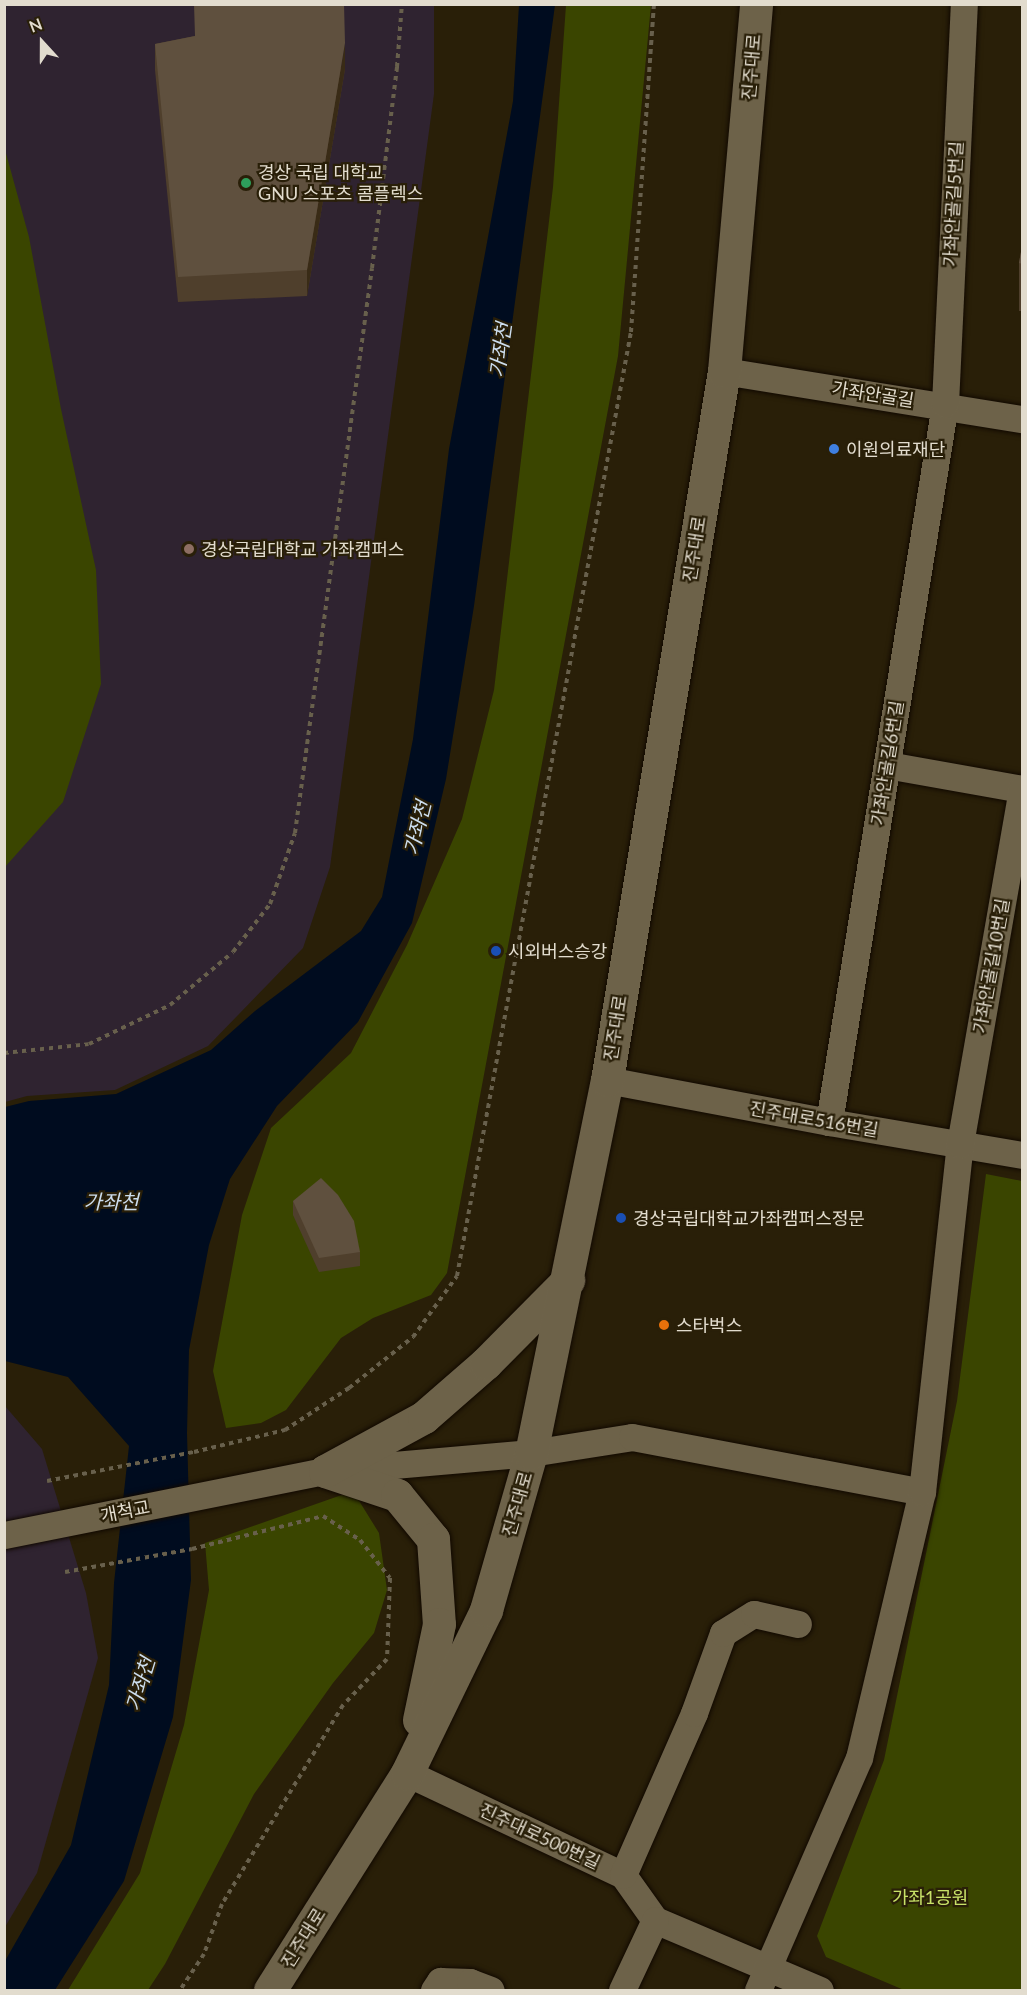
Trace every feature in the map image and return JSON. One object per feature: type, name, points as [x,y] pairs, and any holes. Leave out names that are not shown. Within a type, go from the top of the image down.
[{"type":"street","name":"진주대로","points":[[270,1990],[407,1773],[486,1610],[531,1453],[607,1080],[723,371],[756,4]]},
{"type":"street","name":"가좌안골길5번길","points":[[945,404],[964,4]]},
{"type":"street","name":"가좌안골길","points":[[723,371],[945,404],[1023,419]]},
{"type":"street","name":"가좌안골길6번길","points":[[829,1122],[945,404]]},
{"type":"street","points":[[887,765],[1023,788]]},
{"type":"street","name":"가좌안골길10번길","points":[[764,1980],[859,1758],[922,1492],[960,1144],[1023,788]]},
{"type":"street","name":"진주대로516번길","points":[[607,1080],[829,1122],[1023,1155]]},
{"type":"street","points":[[325,1471],[424,1417],[486,1363],[568,1280]]},
{"type":"street","name":"개척교","points":[[4,1534],[325,1471],[531,1453],[632,1437],[922,1492]]},
{"type":"street","points":[[325,1471],[397,1495],[433,1539],[439,1624],[407,1773]]},
{"type":"street","points":[[623,1875],[694,1713],[723,1633],[754,1614],[798,1624]]},
{"type":"street","name":"진주대로500번길","points":[[407,1773],[623,1875],[655,1920]]},
{"type":"street","points":[[622,1990],[655,1920],[764,1980],[820,1990]]},
{"type":"street","points":[[434,1990],[440,1981],[470,1982],[491,1990]]},
{"type":"path","points":[[4,1053],[89,1044],[170,1005],[233,952],[270,904],[295,833],[372,268],[397,67],[402,4]]},
{"type":"path","points":[[47,1481],[194,1452],[285,1430],[349,1388],[413,1337],[457,1275],[631,332],[654,4]]},
{"type":"path","points":[[65,1572],[192,1549],[323,1516],[360,1540],[390,1578],[387,1659],[344,1705],[222,1904],[204,1954],[180,1990]]},
{"type":"shaded area","name":"경상국립대학교 가좌캠퍼스","points":[[5,5],[434,5],[434,94],[330,867],[303,948],[208,1046],[115,1090],[27,1096],[5,1102]]},
{"type":"shaded area","points":[[5,1406],[42,1449],[86,1593],[98,1658],[37,1873],[5,1927]]},
{"type":"green space","points":[[566,5],[651,5],[618,356],[447,1273],[431,1295],[373,1318],[341,1338],[286,1410],[261,1423],[226,1428],[213,1371],[242,1215],[271,1128],[351,1053],[407,945],[462,819],[494,690],[553,187]]},
{"type":"green space","points":[[4,146],[29,237],[61,409],[96,570],[101,684],[63,802],[5,867]]},
{"type":"green space","name":"가좌1공원","points":[[986,1174],[1022,1181],[1022,1990],[904,1990],[826,1957],[817,1936],[884,1760],[957,1401]]},
{"type":"green space","points":[[353,1491],[379,1533],[387,1590],[374,1633],[333,1683],[254,1794],[165,1964],[148,1990],[68,1990],[140,1873],[184,1725],[209,1590],[205,1543]]},
{"type":"water","name":"가좌천","points":[[519,5],[555,5],[474,606],[446,779],[412,923],[358,1022],[277,1106],[230,1179],[209,1245],[189,1350],[187,1433],[191,1580],[173,1717],[124,1881],[55,1990],[5,1990],[5,1961],[71,1845],[109,1685],[114,1583],[129,1446],[68,1377],[5,1361],[5,1107],[29,1101],[116,1094],[211,1050],[255,1011],[361,931],[382,897],[413,739],[449,449],[513,101]]},
{"type":"building","name":"경상 국립 대학교 GNU 스포츠 콤플렉스","points":[[194,4],[344,4],[345,43],[307,270],[178,277],[155,44],[195,36]]},
{"type":"building","points":[[1023,241],[1023,264],[1019,263]]},
{"type":"building","points":[[321,1178],[338,1195],[354,1221],[360,1252],[319,1258],[293,1201]]},
{"type":"place","name":"경상 국립 대학교 GNU 스포츠 콤플렉스","points":[[246,183]]},
{"type":"place","name":"이원의료재단","points":[[834,449]]},
{"type":"place","name":"경상국립대학교 가좌캠퍼스","points":[[189,549]]},
{"type":"place","name":"시외버스승강","points":[[496,951]]},
{"type":"place","name":"경상국립대학교가좌캠퍼스정문","points":[[621,1218]]},
{"type":"place","name":"스타벅스","points":[[664,1325]]}]
